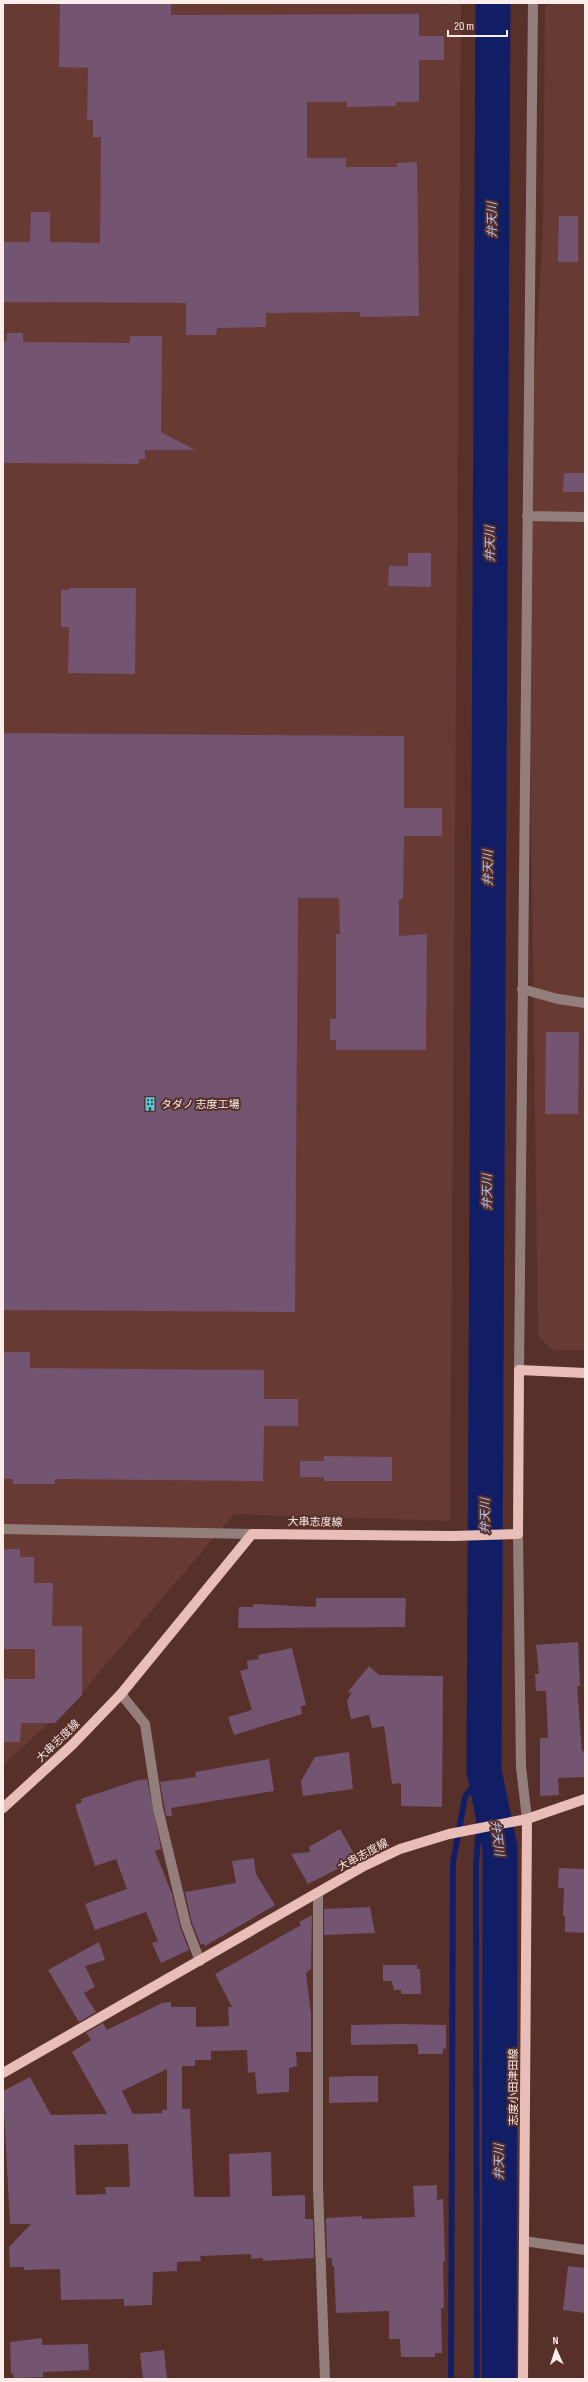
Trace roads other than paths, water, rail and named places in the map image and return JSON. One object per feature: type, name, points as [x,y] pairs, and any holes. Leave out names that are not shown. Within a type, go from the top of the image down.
[{"type":"main road","points":[[518,1534],[519,1370],[585,1373]]},
{"type":"main road","name":"大串志度線","points":[[3,1808],[72,1745],[121,1694],[252,1534],[494,1536],[518,1534]]},
{"type":"main road","name":"大串志度線","points":[[3,2073],[318,1894],[364,1866],[400,1849],[449,1834],[527,1819],[585,1799]]},
{"type":"main road","name":"志度小田津田線","points":[[523,2379],[527,1819]]},
{"type":"street","points":[[519,1370],[527,516],[534,3]]},
{"type":"street","points":[[527,516],[585,517]]},
{"type":"street","points":[[522,989],[558,999],[585,1004]]},
{"type":"street","points":[[3,1529],[252,1534]]},
{"type":"street","points":[[518,1534],[521,1767],[527,1819]]},
{"type":"street","points":[[121,1694],[145,1724],[158,1808],[186,1925],[200,1961]]},
{"type":"street","points":[[318,1894],[318,2188],[325,2379]]},
{"type":"street","points":[[524,2241],[585,2250]]},
{"type":"waterway","name":"弁天川","points":[[493,3],[484,1771],[500,1848],[499,2379]]},
{"type":"waterway","points":[[451,2379],[453,1862],[465,1797],[484,1771]]},
{"type":"waterway","points":[[477,2379],[476,1865],[483,1772]]},
{"type":"place","name":"タダノ 志度工場","points":[[150,1104]]}]
